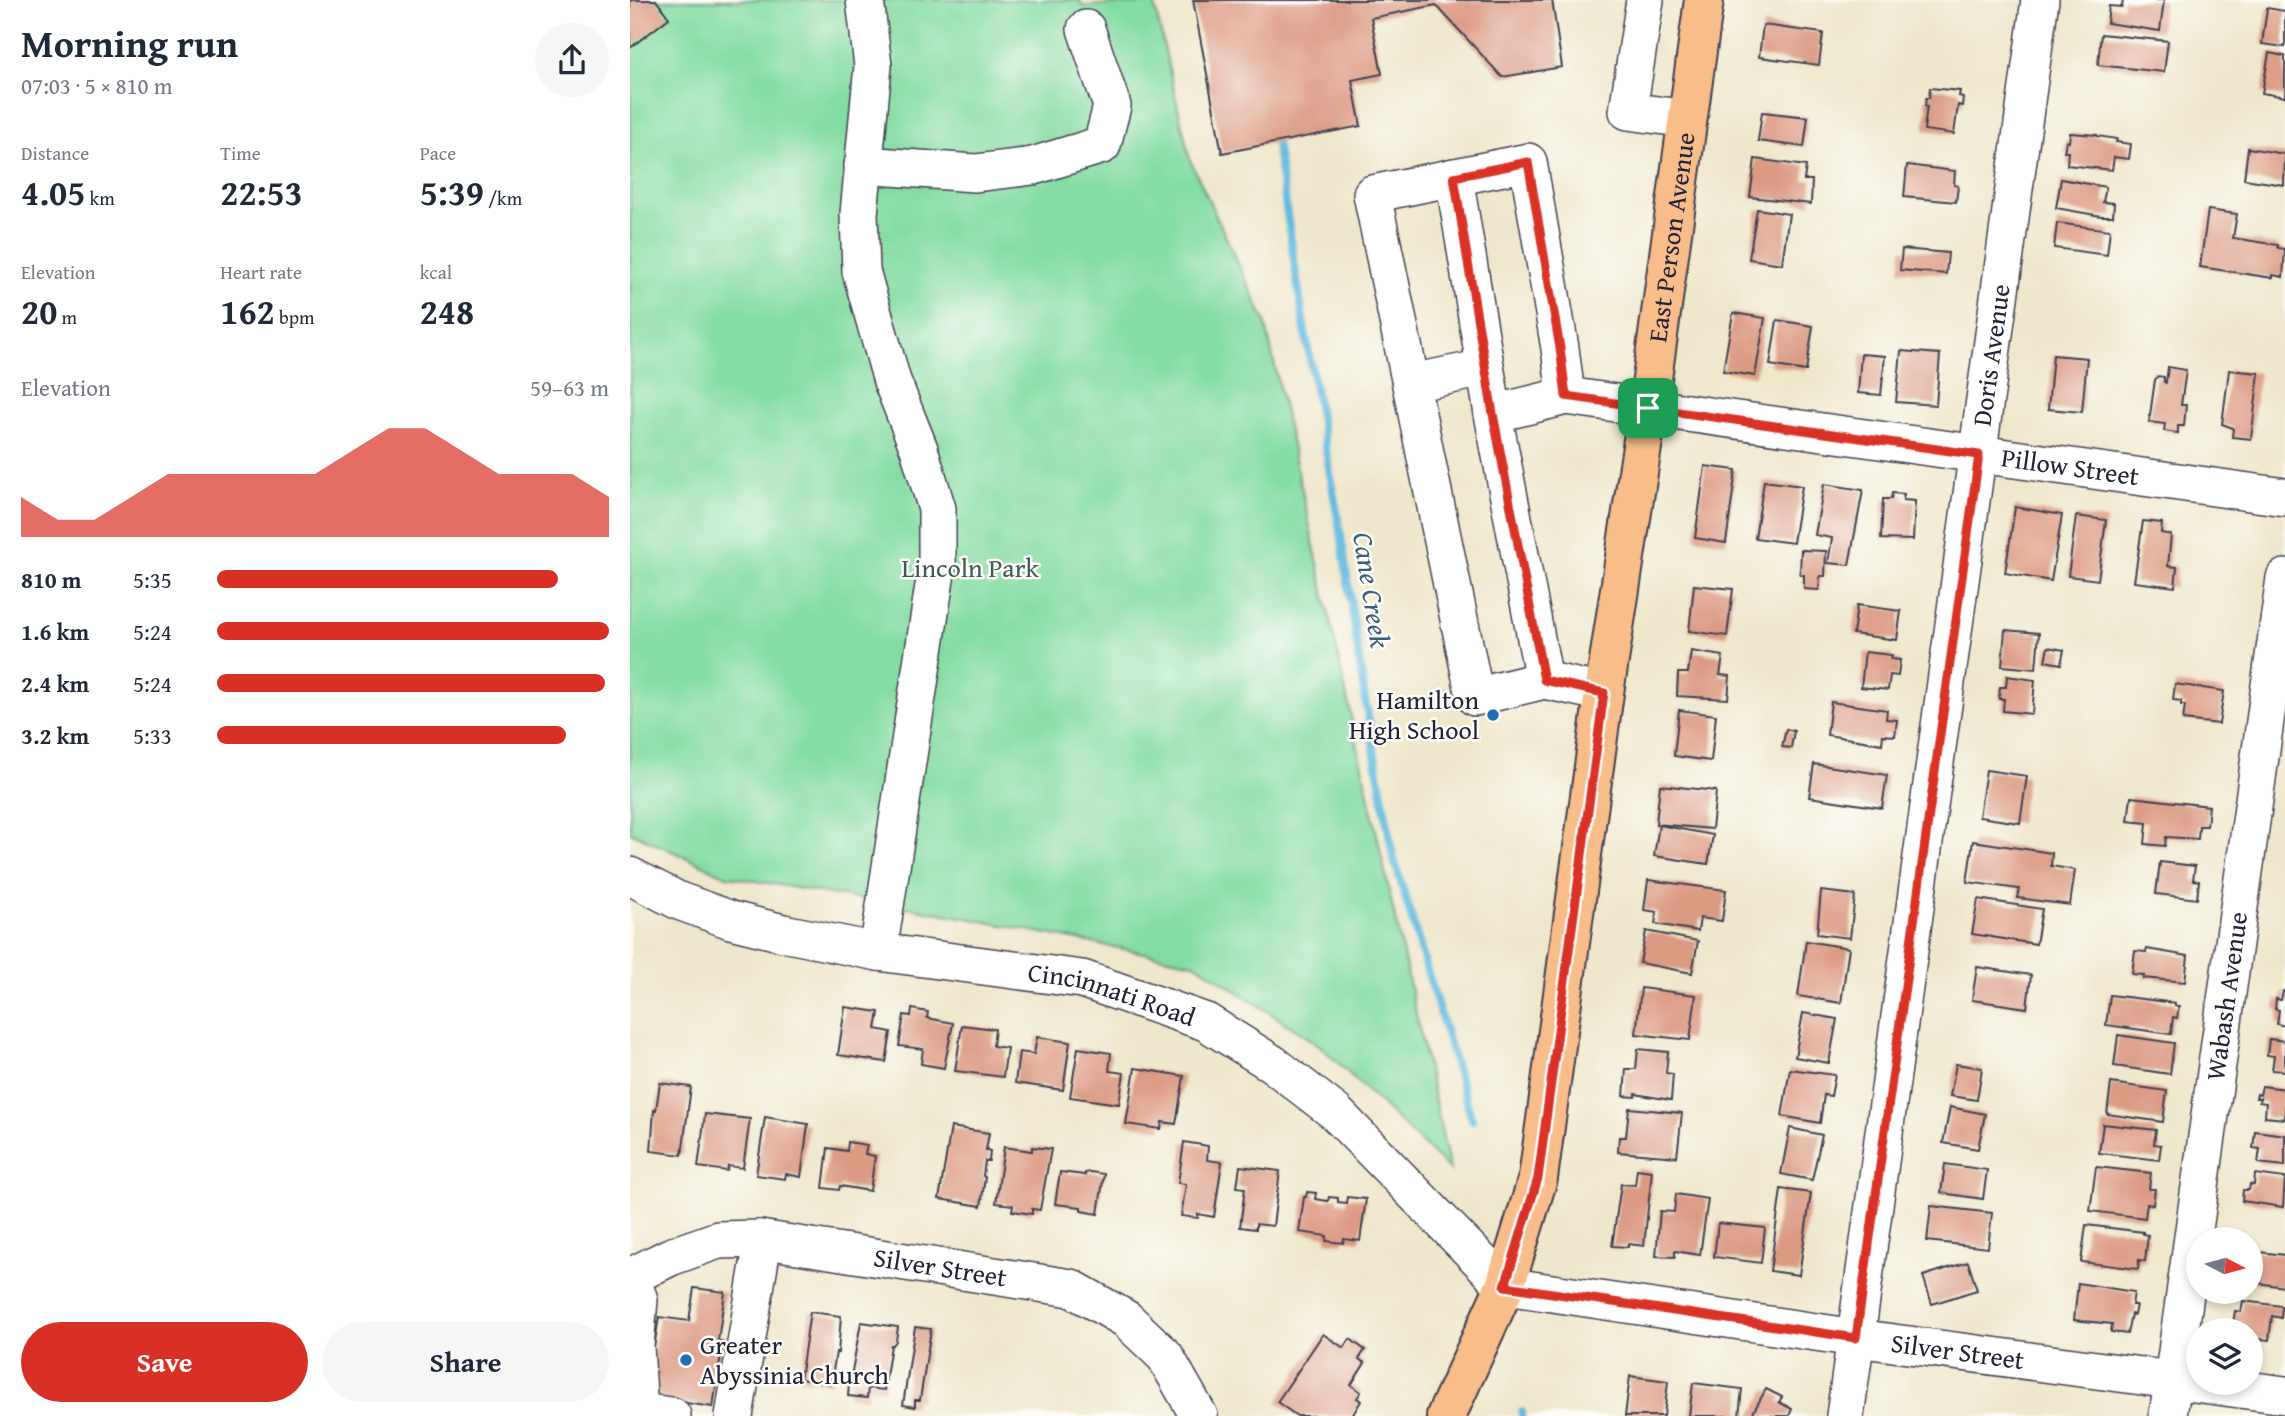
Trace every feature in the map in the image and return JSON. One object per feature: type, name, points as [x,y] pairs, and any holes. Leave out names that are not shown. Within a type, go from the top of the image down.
[{"type":"main road","name":"East Person Avenue","points":[[1446,1416],[1505,1286],[1538,1178],[1604,693],[1648,408],[1704,0]]},
{"type":"street","points":[[865,0],[873,66],[859,214],[861,271],[892,381],[919,449],[937,509],[937,566],[878,952]]},
{"type":"street","points":[[1645,0],[1628,111],[1687,119]]},
{"type":"street","name":"Doris Avenue","points":[[1845,1416],[2040,0]]},
{"type":"street","points":[[863,165],[975,173],[1033,166],[1102,145],[1112,106],[1086,29]]},
{"type":"street","points":[[1493,414],[1566,396],[1528,162],[1373,194],[1475,697],[1544,680],[1604,693]]},
{"type":"street","points":[[1454,177],[1493,414],[1544,680]]},
{"type":"street","points":[[1411,383],[1485,368]]},
{"type":"street","name":"Pillow Street","points":[[1566,396],[2285,497]]},
{"type":"street","name":"Wabash Avenue","points":[[2168,1416],[2285,578]]},
{"type":"street","name":"Cincinnati Road","points":[[630,877],[679,901],[731,920],[878,952],[1082,979],[1206,1022],[1273,1064],[1335,1112],[1505,1286]]},
{"type":"street","points":[[734,1416],[760,1259],[760,1239]]},
{"type":"street","name":"Silver Street","points":[[630,1276],[670,1257],[718,1240],[760,1239],[1071,1288],[1126,1319],[1165,1356],[1199,1416]]},
{"type":"street","points":[[630,1276],[639,1300],[635,1346],[639,1412],[672,1416]]},
{"type":"street","name":"Silver Street","points":[[1505,1286],[1856,1338],[2285,1395]]},
{"type":"green space","name":"Lincoln Park","points":[[630,0],[1080,0],[1082,6],[1154,3],[1190,160],[1265,321],[1450,1170],[1319,1045],[1194,963],[951,915],[727,876],[630,832]]},
{"type":"building","points":[[630,0],[656,0],[669,18],[630,48]]},
{"type":"building","points":[[1193,0],[1552,0],[1562,67],[1502,77],[1436,5],[1371,18],[1382,74],[1352,80],[1361,126],[1222,153]]},
{"type":"building","points":[[2123,0],[2164,0],[2160,31],[2107,23],[2109,6],[2122,7]]},
{"type":"building","points":[[2267,8],[2285,11],[2285,47],[2262,44]]},
{"type":"building","points":[[1763,25],[1823,33],[1819,65],[1759,57]]},
{"type":"building","points":[[2101,34],[2168,41],[2164,72],[2098,65]]},
{"type":"building","points":[[2269,53],[2285,56],[2285,97],[2262,93]]},
{"type":"building","points":[[1930,88],[1960,91],[1959,96],[1963,97],[1962,106],[1958,105],[1954,134],[1924,130],[1926,98],[1929,98]]},
{"type":"building","points":[[1762,112],[1808,117],[1804,147],[1758,141]]},
{"type":"building","points":[[2070,133],[2097,135],[2131,144],[2129,159],[2114,157],[2112,170],[2067,165],[2068,152],[2064,152]]},
{"type":"building","points":[[2248,148],[2285,154],[2284,185],[2244,179]]},
{"type":"building","points":[[1755,159],[1806,166],[1804,180],[1812,180],[1811,204],[1750,197]]},
{"type":"building","points":[[1907,165],[1955,171],[1954,185],[1958,186],[1956,202],[1904,197]]},
{"type":"building","points":[[2061,179],[2106,187],[2103,202],[2114,203],[2113,216],[2056,208]]},
{"type":"building","points":[[1757,209],[1789,214],[1782,264],[1749,259]]},
{"type":"building","points":[[2208,210],[2237,214],[2233,238],[2278,245],[2278,248],[2285,249],[2283,277],[2273,275],[2273,278],[2200,267]]},
{"type":"building","points":[[2057,223],[2110,230],[2107,255],[2054,248]]},
{"type":"building","points":[[1902,249],[1948,253],[1946,274],[1900,270]]},
{"type":"building","points":[[1733,313],[1765,318],[1755,376],[1723,371]]},
{"type":"building","points":[[1777,320],[1813,326],[1806,371],[1770,365]]},
{"type":"building","points":[[1901,351],[1940,354],[1936,405],[1896,402]]},
{"type":"building","points":[[1861,354],[1885,356],[1881,395],[1858,393]]},
{"type":"building","points":[[2053,355],[2087,358],[2082,412],[2048,409]]},
{"type":"building","points":[[2168,367],[2186,370],[2181,405],[2186,405],[2184,426],[2178,426],[2178,433],[2164,431],[2165,424],[2149,422],[2155,380],[2158,376],[2164,377],[2166,383]]},
{"type":"building","points":[[2229,370],[2259,373],[2251,439],[2232,437],[2233,428],[2222,424]]},
{"type":"building","points":[[1705,466],[1736,470],[1726,543],[1695,538]]},
{"type":"building","points":[[1764,481],[1802,486],[1793,543],[1755,538]]},
{"type":"building","points":[[1824,484],[1863,490],[1849,565],[1828,563],[1832,538],[1815,535]]},
{"type":"building","points":[[1892,493],[1904,494],[1903,500],[1915,501],[1913,540],[1881,539],[1883,499],[1891,499]]},
{"type":"building","points":[[2015,507],[2062,515],[2051,581],[2005,573]]},
{"type":"building","points":[[2076,516],[2106,520],[2098,580],[2068,576]]},
{"type":"building","points":[[2143,521],[2162,523],[2161,533],[2171,535],[2168,566],[2177,567],[2175,587],[2134,582]]},
{"type":"building","points":[[1801,550],[1826,551],[1825,576],[1820,576],[1819,590],[1804,589],[1804,575],[1800,575]]},
{"type":"building","points":[[1694,585],[1733,589],[1727,636],[1689,631]]},
{"type":"building","points":[[1857,605],[1901,611],[1897,640],[1853,634]]},
{"type":"building","points":[[2005,630],[2039,633],[2036,669],[2002,666]]},
{"type":"building","points":[[2048,647],[2064,650],[2061,664],[2045,661]]},
{"type":"building","points":[[1691,651],[1723,656],[1720,675],[1730,676],[1728,699],[1677,696],[1678,673],[1688,673]]},
{"type":"building","points":[[1865,652],[1892,655],[1891,659],[1900,660],[1898,676],[1890,675],[1888,690],[1861,687]]},
{"type":"building","points":[[2007,676],[2035,680],[2032,714],[2003,711],[2004,699],[1999,699],[2000,687],[2006,687]]},
{"type":"building","points":[[2175,684],[2224,691],[2219,724],[2183,720],[2185,705],[2181,705],[2181,701],[2173,700]]},
{"type":"building","points":[[1831,702],[1887,710],[1886,719],[1897,720],[1895,736],[1883,735],[1882,744],[1827,735]]},
{"type":"building","points":[[1679,710],[1716,715],[1711,761],[1674,756]]},
{"type":"building","points":[[1786,729],[1794,731],[1791,748],[1782,747]]},
{"type":"building","points":[[1814,764],[1887,775],[1882,808],[1809,797]]},
{"type":"building","points":[[1986,770],[2027,776],[2020,823],[1979,817]]},
{"type":"building","points":[[1660,785],[1716,791],[1712,829],[1656,824]]},
{"type":"building","points":[[2131,797],[2209,806],[2207,826],[2199,826],[2198,839],[2166,837],[2165,846],[2145,844],[2147,823],[2128,821]]},
{"type":"building","points":[[1659,825],[1713,835],[1708,864],[1654,856]]},
{"type":"building","points":[[1973,841],[2052,853],[2051,866],[2075,870],[2070,905],[2017,898],[2019,889],[1967,882]]},
{"type":"building","points":[[2160,862],[2195,866],[2193,880],[2199,881],[2197,899],[2156,894]]},
{"type":"building","points":[[1648,880],[1726,890],[1722,921],[1700,918],[1698,931],[1655,924],[1657,912],[1644,910]]},
{"type":"building","points":[[1821,891],[1855,895],[1850,938],[1817,934]]},
{"type":"building","points":[[1978,899],[2042,909],[2036,944],[1972,934]]},
{"type":"building","points":[[1646,931],[1698,941],[1692,973],[1640,963]]},
{"type":"building","points":[[1806,941],[1849,948],[1841,1003],[1798,996]]},
{"type":"building","points":[[2147,949],[2188,956],[2185,982],[2143,978],[2144,975],[2132,974],[2135,951],[2146,952]]},
{"type":"building","points":[[1977,967],[2031,975],[2027,1008],[1972,1000]]},
{"type":"building","points":[[1641,988],[1696,995],[1690,1040],[1636,1034]]},
{"type":"building","points":[[2283,991],[2285,1026],[2277,1024],[2279,1010],[2275,1009],[2276,999],[2281,1000]]},
{"type":"building","points":[[2110,995],[2175,1003],[2175,1006],[2179,1006],[2177,1018],[2173,1017],[2171,1034],[2106,1025]]},
{"type":"building","points":[[845,1007],[879,1012],[876,1029],[891,1032],[886,1062],[838,1055]]},
{"type":"building","points":[[912,1009],[928,1012],[927,1018],[953,1023],[944,1068],[921,1064],[923,1049],[899,1046],[904,1015],[911,1016]]},
{"type":"building","points":[[1803,1013],[1837,1019],[1829,1063],[1795,1057]]},
{"type":"building","points":[[962,1025],[995,1029],[993,1046],[1007,1048],[1003,1077],[955,1071]]},
{"type":"building","points":[[2118,1035],[2174,1043],[2170,1074],[2114,1066]]},
{"type":"building","points":[[1037,1037],[1070,1042],[1063,1090],[1015,1083],[1019,1052],[1034,1054]]},
{"type":"building","points":[[2269,1039],[2285,1041],[2285,1071],[2272,1070],[2274,1056],[2267,1055]]},
{"type":"building","points":[[1078,1048],[1111,1053],[1109,1071],[1124,1073],[1119,1104],[1070,1097]]},
{"type":"building","points":[[1638,1049],[1668,1052],[1666,1073],[1673,1074],[1671,1100],[1635,1094],[1635,1097],[1624,1096],[1626,1069],[1636,1069]]},
{"type":"building","points":[[1956,1064],[1982,1068],[1977,1100],[1950,1096]]},
{"type":"building","points":[[1135,1068],[1184,1076],[1176,1124],[1162,1122],[1161,1129],[1126,1124]]},
{"type":"building","points":[[1790,1069],[1835,1075],[1831,1096],[1824,1095],[1820,1123],[1782,1116]]},
{"type":"building","points":[[660,1083],[691,1087],[682,1155],[651,1151],[654,1110]]},
{"type":"building","points":[[2111,1083],[2167,1091],[2163,1122],[2107,1114]]},
{"type":"building","points":[[2262,1086],[2285,1089],[2285,1119],[2265,1117],[2266,1103],[2259,1102],[2260,1098],[2256,1098],[2257,1094],[2260,1095]]},
{"type":"building","points":[[1950,1107],[1985,1114],[1978,1149],[1943,1143]]},
{"type":"building","points":[[1629,1108],[1682,1113],[1677,1157],[1618,1152],[1619,1137],[1626,1137]]},
{"type":"building","points":[[705,1114],[750,1119],[743,1168],[728,1166],[727,1171],[698,1167]]},
{"type":"building","points":[[765,1117],[808,1124],[801,1177],[786,1174],[785,1179],[756,1175]]},
{"type":"building","points":[[2103,1124],[2156,1130],[2154,1144],[2161,1145],[2159,1160],[2099,1153]]},
{"type":"building","points":[[951,1127],[989,1133],[986,1150],[990,1151],[989,1161],[985,1161],[981,1206],[939,1199]]},
{"type":"building","points":[[1790,1128],[1822,1135],[1812,1180],[1781,1174]]},
{"type":"building","points":[[2255,1131],[2285,1135],[2285,1166],[2258,1163],[2260,1149],[2253,1148]]},
{"type":"building","points":[[848,1142],[867,1145],[865,1154],[875,1156],[870,1191],[840,1186],[839,1190],[823,1188],[828,1148],[847,1151]]},
{"type":"building","points":[[1184,1142],[1208,1146],[1207,1160],[1222,1162],[1214,1217],[1198,1214],[1198,1218],[1181,1216],[1186,1184],[1178,1183]]},
{"type":"building","points":[[1004,1147],[1032,1151],[1032,1147],[1051,1149],[1040,1210],[1032,1209],[1032,1214],[1012,1211],[1013,1205],[996,1203]]},
{"type":"building","points":[[1945,1164],[1987,1170],[1983,1199],[1941,1193]]},
{"type":"building","points":[[1240,1166],[1280,1171],[1273,1226],[1256,1224],[1256,1229],[1240,1227],[1245,1188],[1237,1187]]},
{"type":"building","points":[[2096,1167],[2151,1173],[2149,1189],[2155,1189],[2153,1205],[2147,1204],[2145,1218],[2090,1211]]},
{"type":"building","points":[[1637,1169],[1652,1171],[1644,1246],[1612,1246],[1621,1184],[1635,1185]]},
{"type":"building","points":[[1060,1172],[1104,1174],[1098,1214],[1081,1211],[1081,1207],[1055,1204]]},
{"type":"building","points":[[2255,1174],[2285,1178],[2283,1207],[2242,1201],[2243,1190],[2249,1190],[2250,1184],[2254,1185]]},
{"type":"building","points":[[1781,1189],[1811,1193],[1799,1275],[1770,1271]]},
{"type":"building","points":[[1307,1192],[1316,1193],[1315,1199],[1328,1201],[1329,1197],[1346,1203],[1347,1197],[1366,1199],[1360,1241],[1326,1241],[1327,1236],[1299,1232]]},
{"type":"building","points":[[1676,1194],[1708,1199],[1700,1255],[1675,1251],[1675,1257],[1656,1256],[1660,1211],[1674,1212]]},
{"type":"building","points":[[1931,1206],[1992,1213],[1988,1248],[1927,1241]]},
{"type":"building","points":[[1718,1223],[1765,1228],[1761,1263],[1714,1257]]},
{"type":"building","points":[[2086,1225],[2143,1232],[2148,1235],[2145,1261],[2139,1260],[2138,1269],[2081,1262]]},
{"type":"building","points":[[2263,1252],[2285,1255],[2285,1287],[2263,1284]]},
{"type":"building","points":[[1968,1262],[1977,1290],[1932,1304],[1923,1276]]},
{"type":"building","points":[[2078,1283],[2134,1292],[2132,1305],[2136,1305],[2134,1315],[2131,1314],[2127,1334],[2111,1332],[2112,1324],[2074,1320]]},
{"type":"building","name":"Greater Abyssinia Church","points":[[694,1288],[725,1292],[718,1341],[723,1341],[713,1407],[646,1397],[659,1317],[689,1321]]},
{"type":"building","points":[[2242,1304],[2282,1306],[2281,1318],[2272,1316],[2269,1340],[2263,1339],[2263,1318],[2234,1318],[2235,1311],[2241,1312]]},
{"type":"building","points":[[810,1312],[841,1316],[838,1353],[836,1352],[831,1384],[800,1379]]},
{"type":"building","points":[[861,1322],[898,1327],[896,1341],[891,1345],[884,1390],[868,1388],[867,1398],[848,1396]]},
{"type":"building","points":[[915,1327],[931,1329],[920,1400],[915,1400],[915,1407],[903,1405]]},
{"type":"building","points":[[1323,1334],[1344,1348],[1350,1339],[1365,1350],[1359,1359],[1365,1363],[1351,1385],[1361,1392],[1357,1398],[1361,1401],[1352,1416],[1297,1416],[1277,1402]]},
{"type":"building","points":[[1630,1376],[1668,1381],[1664,1416],[1625,1416]]},
{"type":"building","points":[[1693,1383],[1742,1389],[1739,1416],[1689,1416]]},
{"type":"building","points":[[1766,1389],[1782,1397],[1779,1402],[1792,1409],[1789,1416],[1751,1416]]},
{"type":"waterway","name":"Cane Creek","points":[[1276,142],[1365,699],[1393,856],[1472,1120]]},
{"type":"place","name":"Hamilton High School","points":[[1493,715]]},
{"type":"place","name":"Greater Abyssinia Church","points":[[686,1360]]},
{"type":"route","points":[[1528,162],[1566,396],[1648,408],[1979,455],[1856,1338],[1505,1286],[1538,1178],[1604,693],[1544,680],[1493,414],[1454,177],[1528,162]]}]
